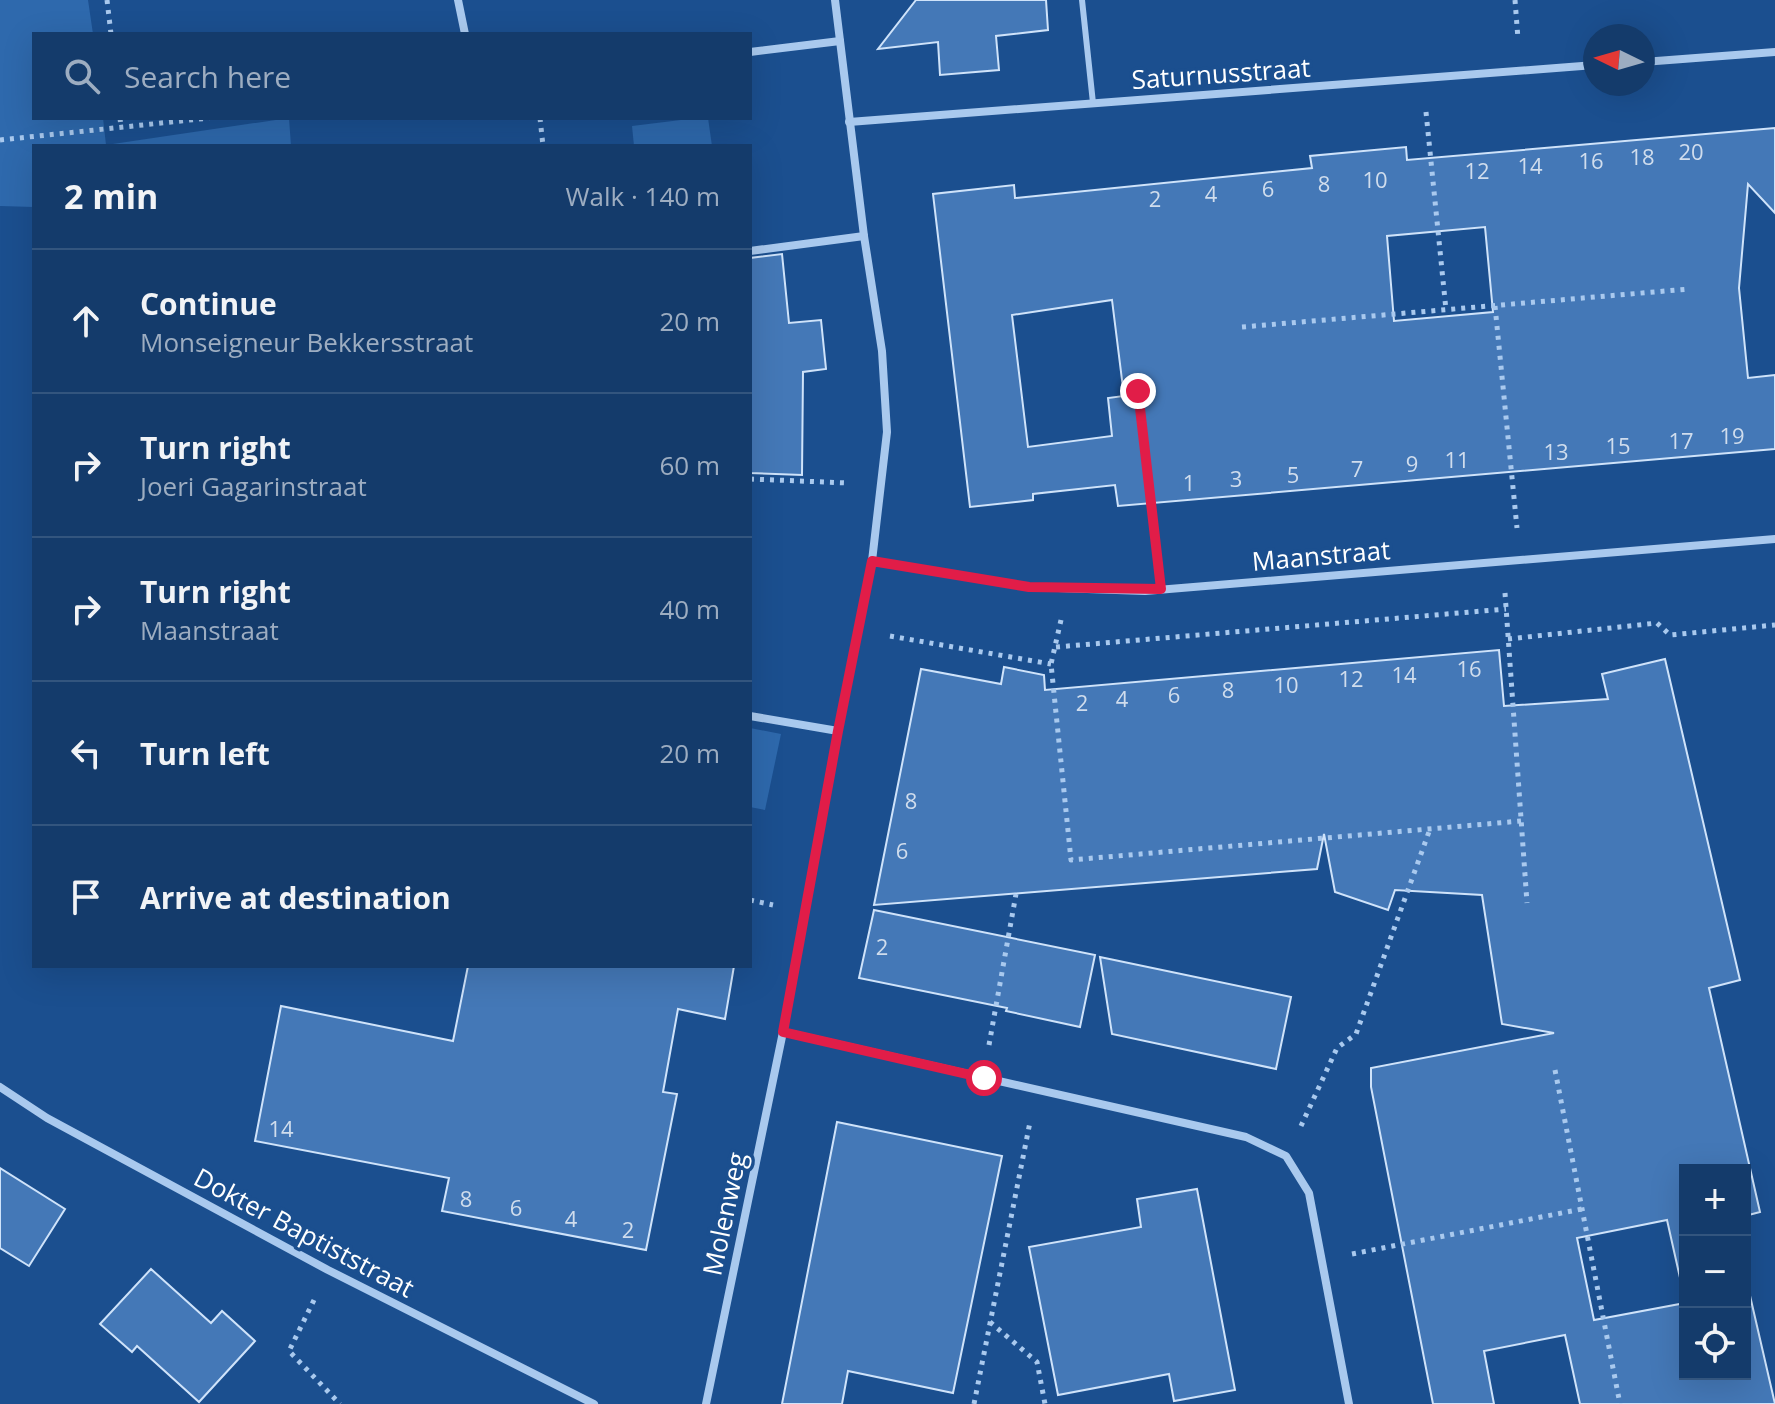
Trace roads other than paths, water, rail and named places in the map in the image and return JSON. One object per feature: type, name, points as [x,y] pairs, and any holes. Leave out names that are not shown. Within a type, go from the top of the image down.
[{"type":"street","points":[[458,0],[465,32]]},
{"type":"street","name":"Molenweg","points":[[706,1404],[783,1032],[872,561],[887,432],[884,378],[835,0]]},
{"type":"street","points":[[752,52],[840,41]]},
{"type":"street","points":[[1655,61],[1775,52]]},
{"type":"street","name":"Saturnusstraat","points":[[849,122],[1583,66]]},
{"type":"street","points":[[752,251],[864,236]]},
{"type":"street","name":"Maanstraat","points":[[872,561],[1029,587],[1161,589],[1775,539]]},
{"type":"street","points":[[752,716],[838,731]]},
{"type":"street","points":[[783,1032],[1246,1137],[1286,1156],[1309,1193],[1349,1404]]},
{"type":"street","name":"Dokter Baptiststraat","points":[[0,1087],[47,1118],[328,1270],[594,1404]]},
{"type":"lane","points":[[1082,0],[1093,103]]}]
